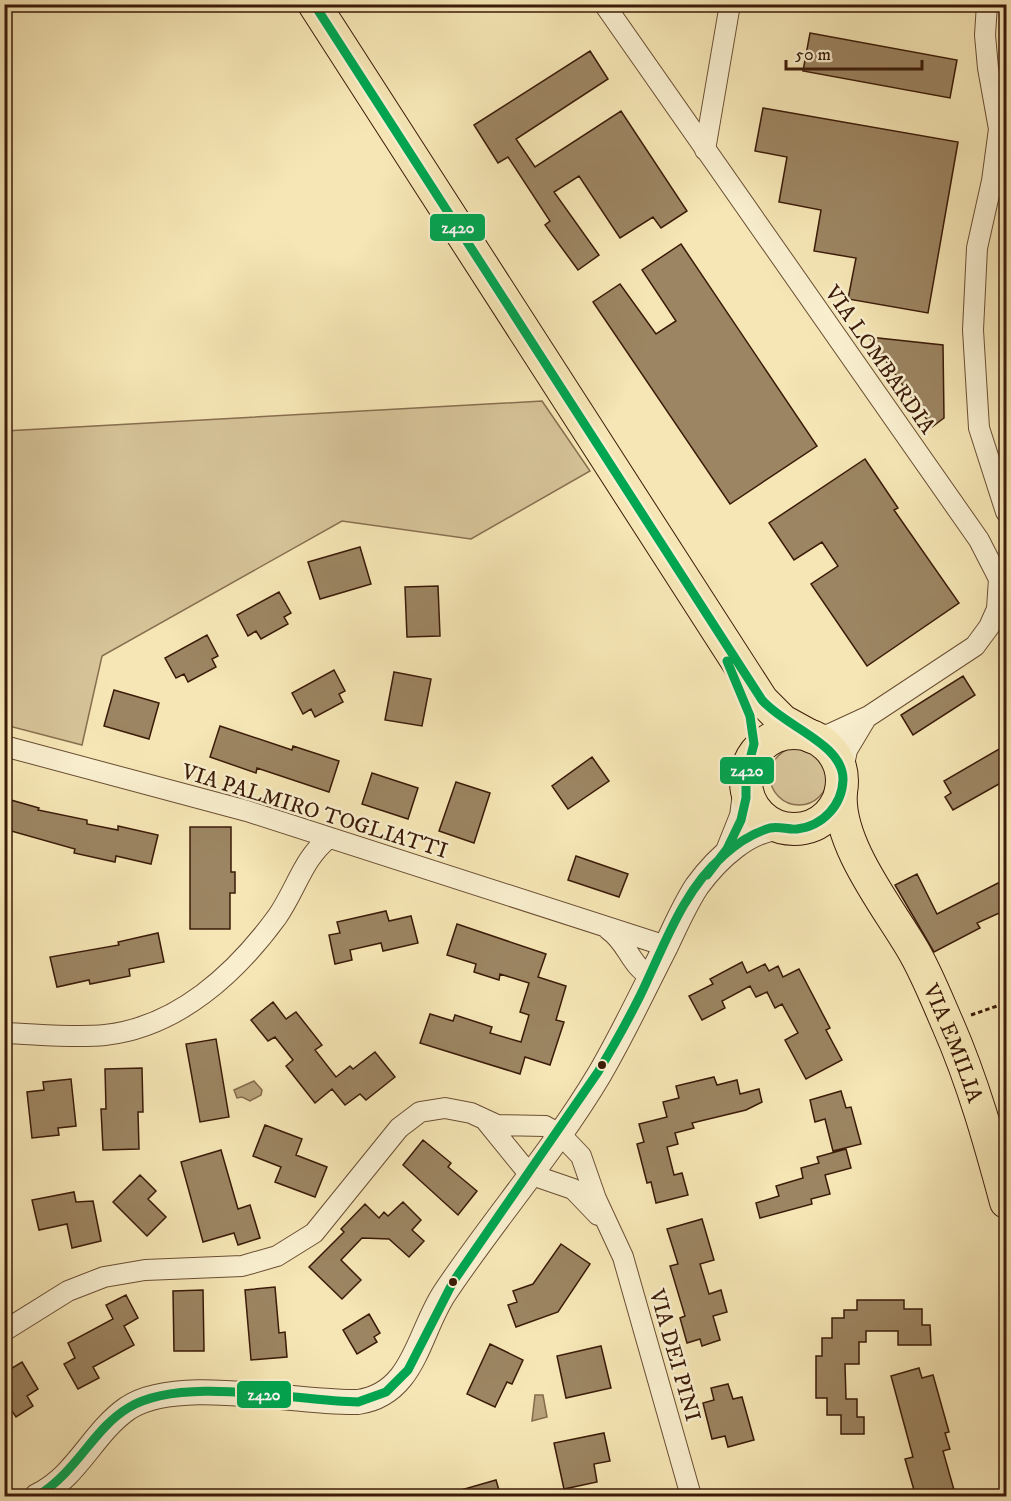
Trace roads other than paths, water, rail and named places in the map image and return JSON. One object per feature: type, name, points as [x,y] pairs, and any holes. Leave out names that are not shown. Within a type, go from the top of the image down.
[{"type":"main road","points":[[314,4],[767,706],[783,721],[812,736],[834,753],[842,783],[836,805],[823,820],[804,828],[786,828],[773,824],[760,815],[752,803],[748,774],[754,741],[750,717],[709,618]]},
{"type":"main road","points":[[748,774],[760,747],[775,737],[791,733],[812,736]]},
{"type":"main road","name":"VIA EMILIA","points":[[842,783],[843,820],[878,894],[915,952],[948,1023],[979,1109],[1006,1202]]},
{"type":"main road","name":"VIA EMILIA","points":[[786,828],[813,836],[837,849],[878,894]]},
{"type":"street","name":"VIA LOMBARDIA","points":[[604,4],[1003,574],[997,609],[989,627],[975,646],[869,716],[830,734],[812,736]]},
{"type":"street","points":[[705,150],[730,4]]},
{"type":"street","points":[[987,4],[985,35],[988,68],[999,129],[992,181],[977,248],[974,341],[979,428],[1006,512]]},
{"type":"street","name":"VIA LOMBARDIA","points":[[842,783],[844,759],[852,738],[869,716]]},
{"type":"street","name":"VIA PALMIRO TOGLIATTI","points":[[4,746],[192,795],[609,930],[666,946]]},
{"type":"street","points":[[38,1497],[65,1479],[117,1417],[148,1398],[171,1393],[195,1392],[351,1402],[370,1399],[388,1390],[409,1367],[447,1290],[560,1134],[599,1074],[698,886],[728,851],[742,816],[748,774]]},
{"type":"street","points":[[728,851],[769,829],[786,828]]},
{"type":"street","points":[[4,1033],[104,1035],[139,1027],[190,1002],[212,987],[246,956],[280,912],[313,851],[329,838]]},
{"type":"street","points":[[609,930],[617,935],[634,965],[650,976]]},
{"type":"street","points":[[4,1331],[68,1291],[104,1277],[145,1270],[242,1266],[277,1256],[305,1239],[327,1219],[409,1119],[420,1113],[445,1108],[480,1117],[497,1125],[544,1126],[560,1134]]},
{"type":"street","points":[[480,1117],[492,1127],[519,1163],[531,1174]]},
{"type":"street","name":"VIA DEI PINI","points":[[560,1134],[581,1156],[623,1257],[691,1497]]},
{"type":"street","name":"VIA DEI PINI","points":[[531,1174],[573,1189],[609,1228]]}]
